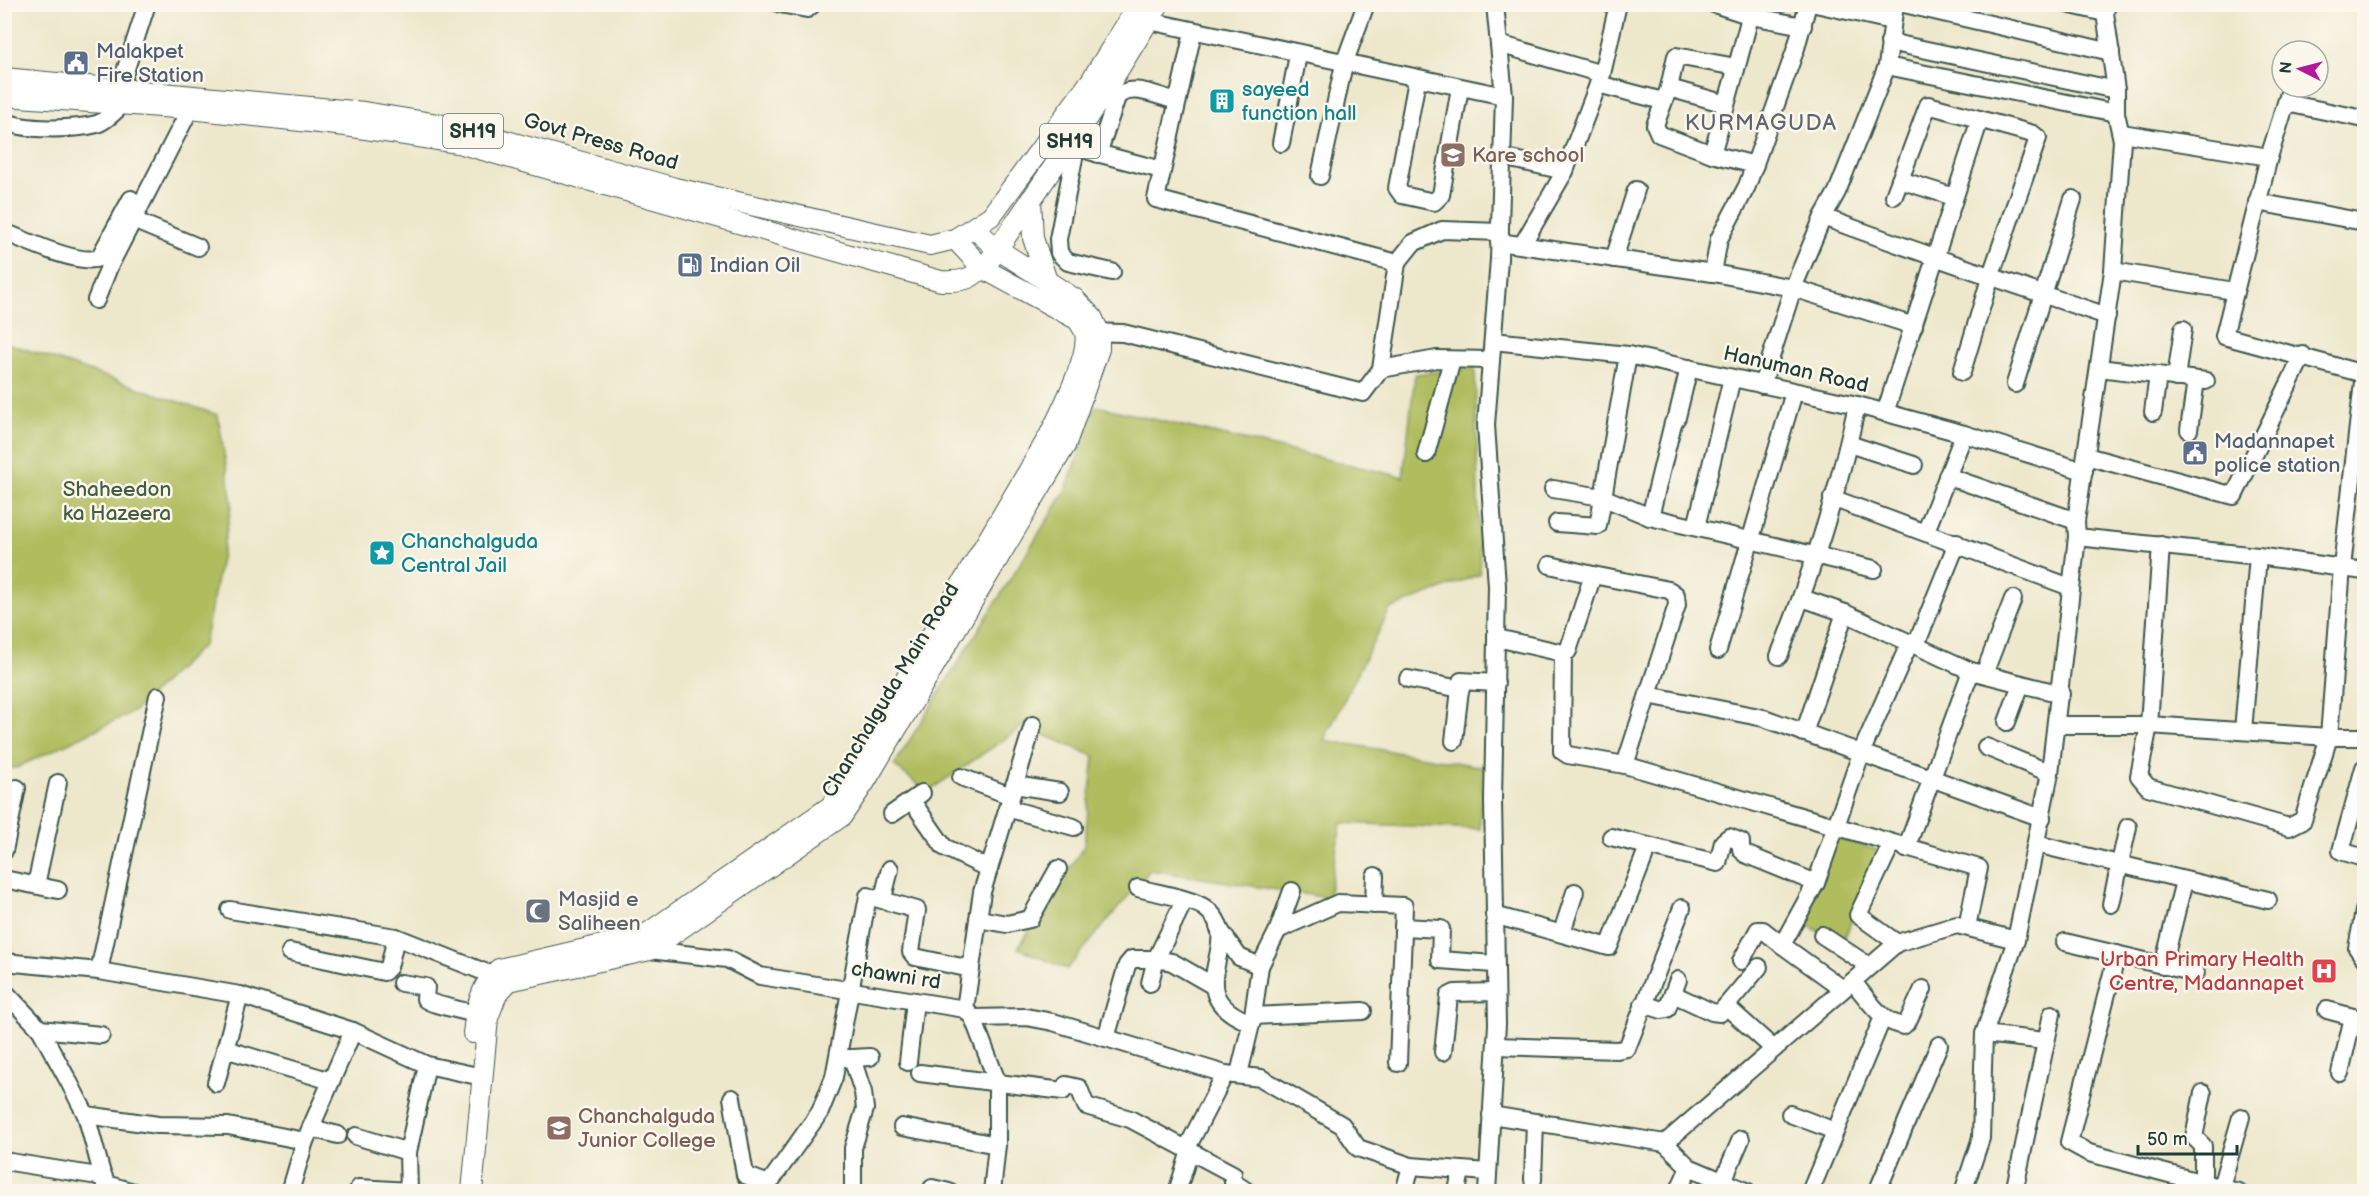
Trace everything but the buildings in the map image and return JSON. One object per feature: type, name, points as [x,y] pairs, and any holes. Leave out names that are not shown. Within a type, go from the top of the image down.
[{"type":"main road","name":"SH19","points":[[4,96],[122,95],[190,109],[346,126],[458,143],[941,281],[968,280],[990,259],[1031,199],[1072,147],[1149,10]]},
{"type":"main road","name":"SH19","points":[[955,239],[991,216],[1090,82],[1149,10]]},
{"type":"main road","name":"Govt Press Road","points":[[4,78],[122,95],[364,112],[457,127],[675,188],[930,244],[955,239]]},
{"type":"main road","points":[[1031,199],[1033,238],[1047,281]]},
{"type":"main road","points":[[974,228],[990,259],[1047,281],[1075,299],[1092,317],[1092,332]]},
{"type":"main road","points":[[955,239],[990,259],[1092,332]]},
{"type":"main road","name":"Chanchalguda Main Road","points":[[497,980],[509,981],[648,942],[842,816],[865,782],[1064,425],[1099,349],[1092,332]]},
{"type":"main road","points":[[460,1191],[482,1015],[497,980]]},
{"type":"main road","points":[[472,1191],[476,1077]]},
{"type":"street","points":[[4,120],[22,128],[97,124],[110,117],[122,95],[147,4]]},
{"type":"street","points":[[780,4],[807,9],[813,4]]},
{"type":"street","points":[[1320,176],[1344,64],[1366,4]]},
{"type":"street","points":[[1487,1191],[1497,1046],[1494,915],[1497,586],[1486,424],[1499,237],[1504,96],[1495,4]]},
{"type":"street","points":[[1522,245],[1565,171],[1600,79],[1618,4]]},
{"type":"street","points":[[1714,4],[1752,10],[1803,26]]},
{"type":"street","points":[[1713,273],[1719,239],[1747,186],[1755,165],[1803,26],[1808,4]]},
{"type":"street","points":[[1816,4],[1892,21]]},
{"type":"street","points":[[1762,385],[1793,288],[1823,217],[1837,192],[1887,66],[1895,4]]},
{"type":"street","points":[[1904,4],[2111,52]]},
{"type":"street","points":[[1963,1191],[1981,1138],[1984,1034],[2016,939],[2050,773],[2061,694],[2076,529],[2113,271],[2121,133],[2116,113],[2116,90],[2106,9],[2067,4]]},
{"type":"street","points":[[1149,10],[1193,32],[1417,80],[1504,96]]},
{"type":"street","points":[[1712,154],[1752,10]]},
{"type":"street","points":[[1193,32],[1155,198],[1396,263]]},
{"type":"street","points":[[1889,42],[2116,90]]},
{"type":"street","points":[[1499,44],[1600,79],[1666,95],[1726,104]]},
{"type":"street","points":[[1281,143],[1298,55]]},
{"type":"street","points":[[1736,67],[1679,55],[1675,58],[1666,95],[1655,125],[1659,134],[1712,154],[1755,165]]},
{"type":"street","points":[[1887,66],[2116,113]]},
{"type":"street","points":[[1417,80],[1396,188],[1402,195],[1434,202],[1440,199],[1460,88]]},
{"type":"street","points":[[1098,154],[1117,98],[1122,92],[1129,89],[1170,99]]},
{"type":"street","points":[[2161,545],[2149,725],[2140,768],[2143,783],[2289,827],[2303,820],[2329,738],[2342,567],[2361,423],[2364,374],[2224,336],[2269,157],[2288,99]]},
{"type":"street","points":[[2302,99],[2364,119]]},
{"type":"street","points":[[1894,196],[1928,105],[2033,134],[2038,138],[1991,275],[1962,372]]},
{"type":"street","points":[[96,300],[133,220],[190,109]]},
{"type":"street","points":[[1885,413],[1914,326],[1933,258],[1980,119]]},
{"type":"street","points":[[2121,133],[2269,157]]},
{"type":"street","points":[[1112,272],[1068,262],[1059,253],[1058,239],[1072,147],[1154,168]]},
{"type":"street","points":[[1502,157],[1565,171]]},
{"type":"street","points":[[1900,180],[1954,197]]},
{"type":"street","points":[[1614,259],[1636,190]]},
{"type":"street","points":[[4,232],[53,251],[92,261],[99,258],[131,199]]},
{"type":"street","points":[[2014,384],[2073,199]]},
{"type":"street","points":[[2257,202],[2364,222]]},
{"type":"street","points":[[1823,217],[1933,258],[1991,275],[2107,316]]},
{"type":"street","points":[[133,220],[198,247]]},
{"type":"street","points":[[1092,332],[1123,333],[1363,393],[1381,369],[1396,263],[1413,243],[1442,230],[1499,237],[1522,245],[1713,273],[1793,288],[1914,326]]},
{"type":"street","points":[[2113,271],[2234,291]]},
{"type":"street","points":[[2176,378],[2183,329]]},
{"type":"street","name":"Hanuman Road","points":[[1492,341],[1629,355],[1857,405],[2085,464],[2234,495],[2303,356]]},
{"type":"street","points":[[1557,523],[1596,527],[1629,355]]},
{"type":"street","points":[[1381,369],[1437,359],[1491,360]]},
{"type":"street","points":[[1426,454],[1452,360]]},
{"type":"street","points":[[1650,517],[1689,368]]},
{"type":"street","points":[[2099,368],[2201,381],[2189,430]]},
{"type":"street","points":[[2154,412],[2158,375]]},
{"type":"street","points":[[1696,527],[1732,378]]},
{"type":"street","points":[[1718,650],[1752,541],[1794,392]]},
{"type":"street","points":[[1779,656],[1816,555],[1849,444],[1857,405]]},
{"type":"street","points":[[1926,531],[1964,434]]},
{"type":"street","points":[[1849,444],[1914,465]]},
{"type":"street","points":[[1947,476],[2076,529],[2161,545],[2364,571]]},
{"type":"street","points":[[1553,489],[1602,497],[1650,517],[1874,569]]},
{"type":"street","points":[[1832,498],[1926,531],[2070,587]]},
{"type":"street","points":[[1782,945],[1816,883],[1862,751],[1913,644],[1957,543]]},
{"type":"street","points":[[2244,731],[2258,556]]},
{"type":"street","points":[[1550,565],[1669,591],[1676,595],[1677,605],[1625,765]]},
{"type":"street","points":[[1593,575],[1572,645],[1563,653],[1562,751],[1568,755],[1625,765],[1899,847],[1978,868],[1968,927]]},
{"type":"street","points":[[1802,598],[1845,612],[1978,672],[2061,694]]},
{"type":"street","points":[[1897,943],[1858,915],[1899,847],[2013,599]]},
{"type":"street","points":[[1804,733],[1845,612]]},
{"type":"street","points":[[1497,638],[1563,653]]},
{"type":"street","points":[[1408,679],[1461,689]]},
{"type":"street","points":[[1454,741],[1461,681],[1496,683]]},
{"type":"street","points":[[2007,722],[2021,684]]},
{"type":"street","points":[[1648,695],[1764,718],[1862,751],[2042,818]]},
{"type":"street","points":[[99,971],[158,696]]},
{"type":"street","points":[[992,1191],[997,1145],[997,1081],[969,1014],[971,969],[978,919],[989,869],[1034,725]]},
{"type":"street","points":[[2057,725],[2149,725],[2329,738],[2364,737]]},
{"type":"street","points":[[1986,747],[2050,773]]},
{"type":"street","points":[[2364,768],[2341,851],[2364,858]]},
{"type":"street","points":[[961,777],[1011,796],[1074,827]]},
{"type":"street","points":[[36,885],[58,783]]},
{"type":"street","points":[[4,851],[17,788]]},
{"type":"street","points":[[1011,796],[1060,792]]},
{"type":"street","points":[[892,814],[917,797],[944,847],[989,869]]},
{"type":"street","points":[[2111,904],[2128,827]]},
{"type":"street","points":[[1611,837],[1718,863],[1723,842],[1729,837],[1741,842],[1741,849],[1745,854],[1816,883]]},
{"type":"street","points":[[2036,844],[2268,900]]},
{"type":"street","points":[[1494,915],[1562,932],[1609,947],[1648,847]]},
{"type":"street","points":[[883,898],[890,869]]},
{"type":"street","points":[[978,919],[1007,924],[1030,919],[1058,869]]},
{"type":"street","points":[[1374,904],[1375,876]]},
{"type":"street","points":[[4,879],[58,890]]},
{"type":"street","points":[[2163,966],[2184,881]]},
{"type":"street","points":[[1138,888],[1203,907],[1215,918],[1220,951],[1212,985],[1215,998],[1236,1017],[1252,1020],[1363,1011]]},
{"type":"street","points":[[1176,1191],[1189,1149],[1232,1074],[1252,1020],[1260,966],[1278,930],[1292,891]]},
{"type":"street","points":[[1562,932],[1575,892]]},
{"type":"street","points":[[732,1098],[745,1175],[765,1187],[820,1112],[845,1058],[850,991],[866,899],[870,895],[917,909],[911,952],[915,957],[971,969]]},
{"type":"street","points":[[1150,983],[1156,958],[1184,901]]},
{"type":"street","points":[[1278,930],[1338,903],[1404,906],[1398,1063]]},
{"type":"street","points":[[1497,1046],[1622,1050],[1632,1041],[1643,1004],[1682,909]]},
{"type":"street","points":[[230,910],[396,937],[497,980]]},
{"type":"street","points":[[2364,912],[2357,948],[2364,958]]},
{"type":"street","points":[[1665,1143],[1897,943],[1957,925],[2016,939]]},
{"type":"street","points":[[1218,927],[1239,957],[1260,966]]},
{"type":"street","points":[[1403,927],[1441,929],[1440,960],[1494,964]]},
{"type":"street","points":[[1741,961],[1758,930],[1763,930],[1782,945],[1848,985],[1883,1017],[1903,1026],[1908,1021],[1923,989]]},
{"type":"street","points":[[1822,935],[1869,966]]},
{"type":"street","points":[[290,952],[384,972],[389,967],[396,937]]},
{"type":"street","name":"chawni rd","points":[[648,942],[727,959],[760,976],[915,1001],[969,1014],[1026,1017],[1053,1022],[1232,1074],[1261,1078],[1286,1090],[1342,1125],[1358,1148],[1411,1166],[1487,1172]]},
{"type":"street","points":[[2065,942],[2196,974]]},
{"type":"street","points":[[2117,954],[2069,1142],[2090,1153],[2238,1191]]},
{"type":"street","points":[[1106,1038],[1127,965],[1132,959],[1156,958],[1172,962],[1212,985]]},
{"type":"street","points":[[4,962],[99,971],[240,995],[353,1031],[427,1065],[476,1077]]},
{"type":"street","points":[[1643,1004],[1665,1010],[1675,987],[1717,1014],[1759,967]]},
{"type":"street","points":[[401,982],[426,987],[425,999],[430,1004],[482,1015]]},
{"type":"street","points":[[4,991],[40,1029],[86,1115],[106,1184]]},
{"type":"street","points":[[1443,1052],[1449,996],[1455,993],[1496,993]]},
{"type":"street","points":[[216,1083],[240,995]]},
{"type":"street","points":[[915,1001],[914,1068],[1063,1090],[1066,1085],[1079,1088],[1086,1106],[1130,1119],[1189,1149],[1233,1174],[1233,1182],[1248,1191]]},
{"type":"street","points":[[1726,1006],[1774,1049]]},
{"type":"street","points":[[2327,1010],[2359,1018],[2340,1073]]},
{"type":"street","points":[[2014,1191],[2052,1014]]},
{"type":"street","points":[[1810,1191],[1883,1017]]},
{"type":"street","points":[[40,1029],[102,1035]]},
{"type":"street","points":[[290,1191],[308,1134],[353,1031]]},
{"type":"street","points":[[1984,1034],[2045,1041]]},
{"type":"street","points":[[1877,1191],[1939,1045]]},
{"type":"street","points":[[225,1049],[331,1081]]},
{"type":"street","points":[[845,1058],[870,1057]]},
{"type":"street","points":[[845,1058],[863,1092],[864,1109],[853,1148],[853,1191]]},
{"type":"street","points":[[357,1191],[359,1188],[409,1191],[408,1152],[427,1065]]},
{"type":"street","points":[[2203,1093],[2194,1137],[2203,1146],[2203,1183]]},
{"type":"street","points":[[1790,1114],[1835,1131]]},
{"type":"street","points":[[86,1115],[158,1125],[228,1126],[338,1135]]},
{"type":"street","points":[[1491,1115],[1665,1143],[1689,1167],[1748,1191]]},
{"type":"street","points":[[2221,1187],[2241,1117]]},
{"type":"street","points":[[1533,1180],[1535,1122]]},
{"type":"street","points":[[902,1127],[997,1145]]},
{"type":"street","points":[[356,1136],[408,1152]]},
{"type":"street","points":[[1723,1181],[1741,1139]]},
{"type":"street","points":[[4,1161],[134,1191]]},
{"type":"street","points":[[1404,1191],[1411,1166]]},
{"type":"street","points":[[1678,1191],[1689,1167]]},
{"type":"street","points":[[1457,1191],[1461,1170]]},
{"type":"green space","name":"Shaheedon ka Hazeera","points":[[4,342],[218,415],[232,503],[204,644],[133,712],[16,768],[5,768]]},
{"type":"green space","points":[[1475,368],[1480,574],[1390,609],[1324,740],[1483,767],[1480,829],[1341,823],[1328,898],[1150,870],[1067,969],[1018,948],[1084,846],[1094,756],[1024,726],[927,792],[894,765],[1066,490],[1096,406],[1403,477],[1415,374]]},
{"type":"green space","points":[[1835,838],[1878,850],[1843,943],[1804,924]]},
{"type":"place","name":"Malakpet Fire Station","points":[[76,63]]},
{"type":"place","name":"sayeed function hall","points":[[1222,101]]},
{"type":"place","name":"Kare school","points":[[1453,155]]},
{"type":"place","name":"Indian Oil","points":[[690,265]]},
{"type":"place","name":"Madannapet police station","points":[[2195,453]]},
{"type":"place","name":"Chanchalguda Central Jail","points":[[382,553]]},
{"type":"place","name":"Masjid e Saliheen","points":[[538,911]]},
{"type":"place","name":"Urban Primary Health Centre, Madannapet","points":[[2324,971]]},
{"type":"place","name":"Chanchalguda Junior College","points":[[559,1128]]},
{"type":"district","name":"KURMAGUDA","points":[[1761,122]]}]
